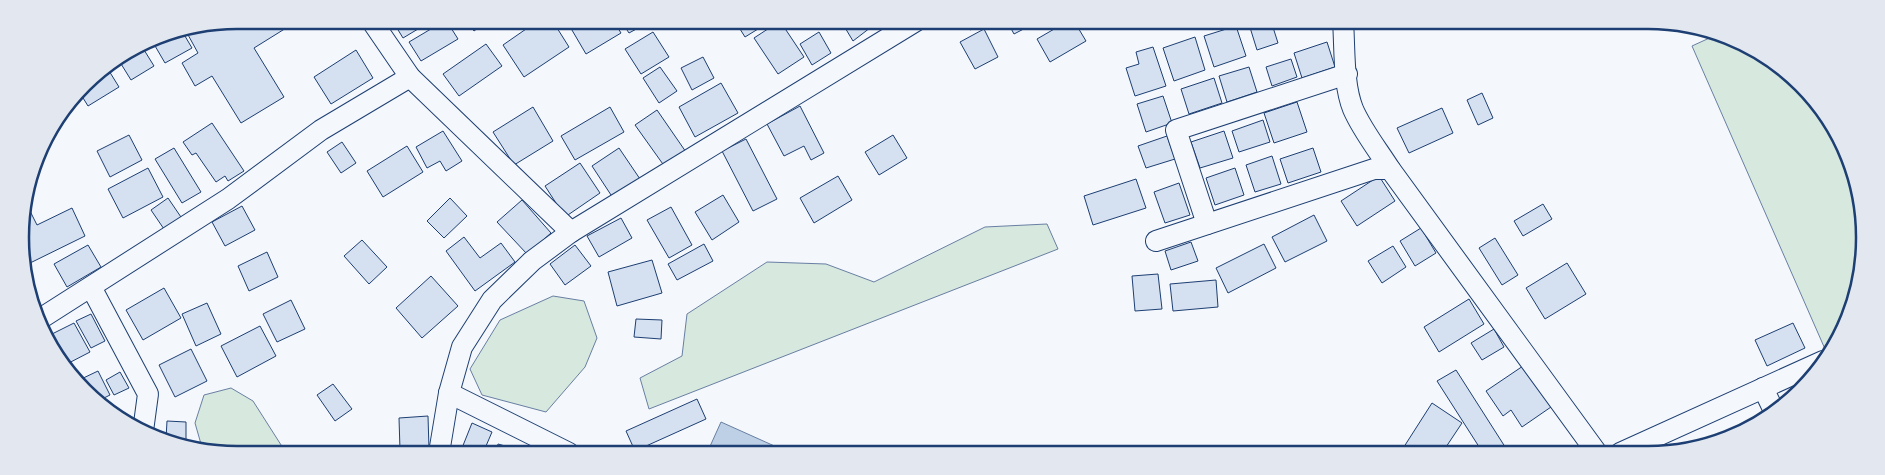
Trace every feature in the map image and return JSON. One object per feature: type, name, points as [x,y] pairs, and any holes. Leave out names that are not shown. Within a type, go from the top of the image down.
[{"type":"street","points":[[377,29],[410,77],[571,232]]},
{"type":"street","points":[[439,446],[449,393],[462,347],[492,300],[532,260],[571,232],[903,29]]},
{"type":"street","points":[[1344,29],[1348,88],[1353,110],[1390,169],[1592,446]]},
{"type":"street","points":[[1207,224],[1176,130],[1347,74]]},
{"type":"street","points":[[44,315],[228,199],[321,130],[410,77]]},
{"type":"street","points":[[1156,241],[1374,169],[1390,169]]},
{"type":"street","points":[[91,287],[148,394],[144,424]]},
{"type":"street","points":[[1635,446],[1812,366]]},
{"type":"street","points":[[1763,388],[1771,405]]},
{"type":"street","points":[[449,393],[543,446]]},
{"type":"shaded area","points":[[1709,38],[1715,40],[1740,50],[1775,72],[1813,110],[1835,145],[1845,170],[1852,197],[1856,224],[1856,251],[1845,305],[1835,330],[1824,348],[1692,46]]},
{"type":"shaded area","points":[[1047,224],[1058,249],[649,409],[640,378],[682,356],[687,314],[767,262],[826,264],[874,282],[985,227]]},
{"type":"shaded area","points":[[553,296],[584,301],[597,338],[585,367],[546,412],[482,395],[470,369],[500,320]]},
{"type":"shaded area","points":[[231,388],[253,401],[282,446],[224,446],[201,443],[195,423],[204,395]]},
{"type":"water","points":[[721,422],[774,446],[710,446]]},
{"type":"building","points":[[224,29],[285,29],[254,48],[284,97],[241,123],[212,76],[195,86],[182,63],[198,53],[188,35]]},
{"type":"building","points":[[398,29],[418,29],[403,38]]},
{"type":"building","points":[[431,29],[452,29],[458,39],[421,61],[409,42]]},
{"type":"building","points":[[526,29],[558,29],[569,47],[524,77],[503,45]]},
{"type":"building","points":[[571,29],[619,29],[621,33],[586,54]]},
{"type":"building","points":[[626,29],[636,29],[629,33]]},
{"type":"building","points":[[740,29],[758,29],[745,37]]},
{"type":"building","points":[[768,29],[785,29],[804,57],[778,74],[754,38]]},
{"type":"building","points":[[846,29],[869,29],[853,41]]},
{"type":"building","points":[[984,29],[998,57],[975,69],[960,42]]},
{"type":"building","points":[[1011,29],[1024,29],[1014,34]]},
{"type":"building","points":[[1054,29],[1079,29],[1086,41],[1050,62],[1037,39]]},
{"type":"building","points":[[1226,29],[1237,29],[1246,56],[1214,67],[1204,36]]},
{"type":"building","points":[[1250,29],[1274,29],[1278,43],[1257,50]]},
{"type":"building","points":[[653,32],[669,57],[641,74],[625,49]]},
{"type":"building","points":[[819,32],[831,53],[812,65],[800,44]]},
{"type":"building","points":[[185,36],[192,48],[165,63],[155,46]]},
{"type":"building","points":[[1195,37],[1205,70],[1174,81],[1163,48]]},
{"type":"building","points":[[1327,42],[1335,67],[1302,78],[1294,53]]},
{"type":"building","points":[[486,44],[502,66],[459,96],[443,74]]},
{"type":"building","points":[[1153,47],[1166,86],[1135,96],[1126,68],[1139,64],[1136,52]]},
{"type":"building","points":[[144,50],[154,66],[131,80],[121,64]]},
{"type":"building","points":[[356,50],[373,78],[331,104],[314,77]]},
{"type":"building","points":[[703,57],[714,78],[692,90],[681,68]]},
{"type":"building","points":[[1291,59],[1297,77],[1272,86],[1266,67]]},
{"type":"building","points":[[660,67],[677,91],[659,103],[643,78]]},
{"type":"building","points":[[1249,67],[1257,92],[1227,102],[1219,76]]},
{"type":"building","points":[[110,72],[119,87],[88,106],[83,98]]},
{"type":"building","points":[[1214,78],[1222,103],[1189,114],[1181,89]]},
{"type":"building","points":[[721,83],[738,113],[695,137],[679,107]]},
{"type":"building","points":[[1482,93],[1493,118],[1478,125],[1467,100]]},
{"type":"building","points":[[1163,96],[1172,123],[1146,132],[1137,104]]},
{"type":"building","points":[[1297,102],[1307,132],[1274,143],[1264,113]]},
{"type":"building","points":[[800,106],[824,153],[811,160],[804,146],[784,156],[767,124]]},
{"type":"building","points":[[533,107],[553,141],[514,165],[493,132]]},
{"type":"building","points":[[610,107],[624,132],[575,160],[561,136]]},
{"type":"building","points":[[1442,108],[1453,133],[1409,153],[1397,128]]},
{"type":"building","points":[[657,110],[686,152],[665,167],[635,125]]},
{"type":"building","points":[[1263,120],[1270,142],[1239,152],[1232,131]]},
{"type":"building","points":[[212,123],[244,171],[228,181],[225,176],[216,182],[196,153],[192,155],[183,142]]},
{"type":"building","points":[[443,131],[462,161],[446,171],[440,161],[427,168],[416,147]]},
{"type":"building","points":[[1224,131],[1233,158],[1200,168],[1191,142]]},
{"type":"building","points":[[129,135],[142,160],[110,177],[97,151]]},
{"type":"building","points":[[893,135],[907,158],[879,175],[865,152]]},
{"type":"building","points":[[1167,136],[1175,159],[1146,168],[1138,146]]},
{"type":"building","points":[[746,139],[777,199],[753,211],[722,151]]},
{"type":"building","points":[[342,142],[356,163],[341,173],[327,152]]},
{"type":"building","points":[[407,146],[423,172],[383,197],[367,171]]},
{"type":"building","points":[[174,148],[201,192],[182,203],[155,159]]},
{"type":"building","points":[[619,148],[640,179],[613,198],[592,166]]},
{"type":"building","points":[[1313,148],[1321,172],[1288,183],[1280,159]]},
{"type":"building","points":[[1272,156],[1281,184],[1255,192],[1246,165]]},
{"type":"building","points":[[580,163],[600,193],[565,217],[545,186]]},
{"type":"building","points":[[148,168],[163,197],[123,218],[108,189]]},
{"type":"building","points":[[1235,168],[1244,195],[1215,205],[1206,178]]},
{"type":"building","points":[[838,176],[852,200],[814,223],[800,198]]},
{"type":"building","points":[[1379,176],[1395,201],[1357,226],[1341,201]]},
{"type":"building","points":[[1136,179],[1146,208],[1093,225],[1084,196]]},
{"type":"building","points":[[1179,183],[1190,215],[1165,223],[1154,192]]},
{"type":"building","points":[[723,195],[739,222],[712,240],[695,212]]},
{"type":"building","points":[[168,198],[183,220],[166,232],[151,210]]},
{"type":"building","points":[[450,198],[467,216],[444,238],[427,221]]},
{"type":"building","points":[[522,200],[551,233],[527,254],[497,222]]},
{"type":"building","points":[[1543,204],[1552,219],[1523,236],[1514,221]]},
{"type":"building","points":[[242,206],[255,230],[225,246],[212,222]]},
{"type":"building","points":[[671,207],[692,245],[669,258],[647,220]]},
{"type":"building","points":[[72,208],[85,236],[31,263],[29,251],[31,212],[37,225]]},
{"type":"building","points":[[1314,215],[1327,241],[1285,262],[1272,237]]},
{"type":"building","points":[[621,218],[632,238],[599,257],[587,236]]},
{"type":"building","points":[[1421,228],[1436,253],[1415,266],[1400,241]]},
{"type":"building","points":[[464,237],[480,258],[501,243],[515,262],[475,291],[446,251]]},
{"type":"building","points":[[1495,238],[1518,275],[1502,285],[1479,248]]},
{"type":"building","points":[[362,240],[387,267],[369,284],[344,256]]},
{"type":"building","points":[[1191,242],[1198,261],[1171,270],[1165,251]]},
{"type":"building","points":[[704,244],[713,261],[677,280],[668,264]]},
{"type":"building","points":[[1264,244],[1276,268],[1228,293],[1216,268]]},
{"type":"building","points":[[88,245],[101,267],[67,287],[54,264]]},
{"type":"building","points":[[575,245],[591,266],[565,285],[550,264]]},
{"type":"building","points":[[1393,246],[1406,267],[1382,283],[1368,261]]},
{"type":"building","points":[[267,252],[278,277],[249,291],[238,266]]},
{"type":"building","points":[[652,260],[662,293],[617,306],[608,272]]},
{"type":"building","points":[[1567,263],[1586,294],[1545,319],[1526,288]]},
{"type":"building","points":[[1158,274],[1162,309],[1135,311],[1132,276]]},
{"type":"building","points":[[431,276],[458,306],[422,338],[396,308]]},
{"type":"building","points":[[1216,280],[1218,307],[1173,311],[1170,284]]},
{"type":"building","points":[[164,288],[181,318],[143,340],[126,310]]},
{"type":"building","points":[[1469,299],[1484,324],[1439,352],[1424,327]]},
{"type":"building","points":[[291,300],[305,329],[277,342],[263,314]]},
{"type":"building","points":[[207,303],[221,334],[196,346],[182,314]]},
{"type":"building","points":[[91,314],[105,341],[91,348],[76,321]]},
{"type":"building","points":[[636,319],[662,320],[661,339],[634,337]]},
{"type":"building","points":[[74,323],[90,352],[70,362],[52,334]]},
{"type":"building","points":[[1793,323],[1805,348],[1767,366],[1755,340]]},
{"type":"building","points":[[260,326],[276,356],[237,377],[221,346]]},
{"type":"building","points":[[1494,329],[1504,347],[1482,360],[1471,343]]},
{"type":"building","points":[[191,349],[207,381],[175,397],[159,365]]},
{"type":"building","points":[[1523,366],[1551,407],[1522,427],[1511,410],[1503,416],[1486,391]]},
{"type":"building","points":[[1456,370],[1505,446],[1479,446],[1437,381]]},
{"type":"building","points":[[98,371],[110,395],[104,398],[84,378]]},
{"type":"building","points":[[120,372],[129,388],[114,395],[106,380]]},
{"type":"building","points":[[333,384],[352,409],[335,421],[317,395]]},
{"type":"building","points":[[697,399],[706,419],[646,446],[633,446],[626,431]]},
{"type":"building","points":[[1432,403],[1462,423],[1447,446],[1404,446]]},
{"type":"building","points":[[428,416],[429,446],[400,446],[399,418]]},
{"type":"building","points":[[167,421],[186,422],[186,440],[166,433]]},
{"type":"building","points":[[472,423],[492,432],[486,446],[463,446]]}]
